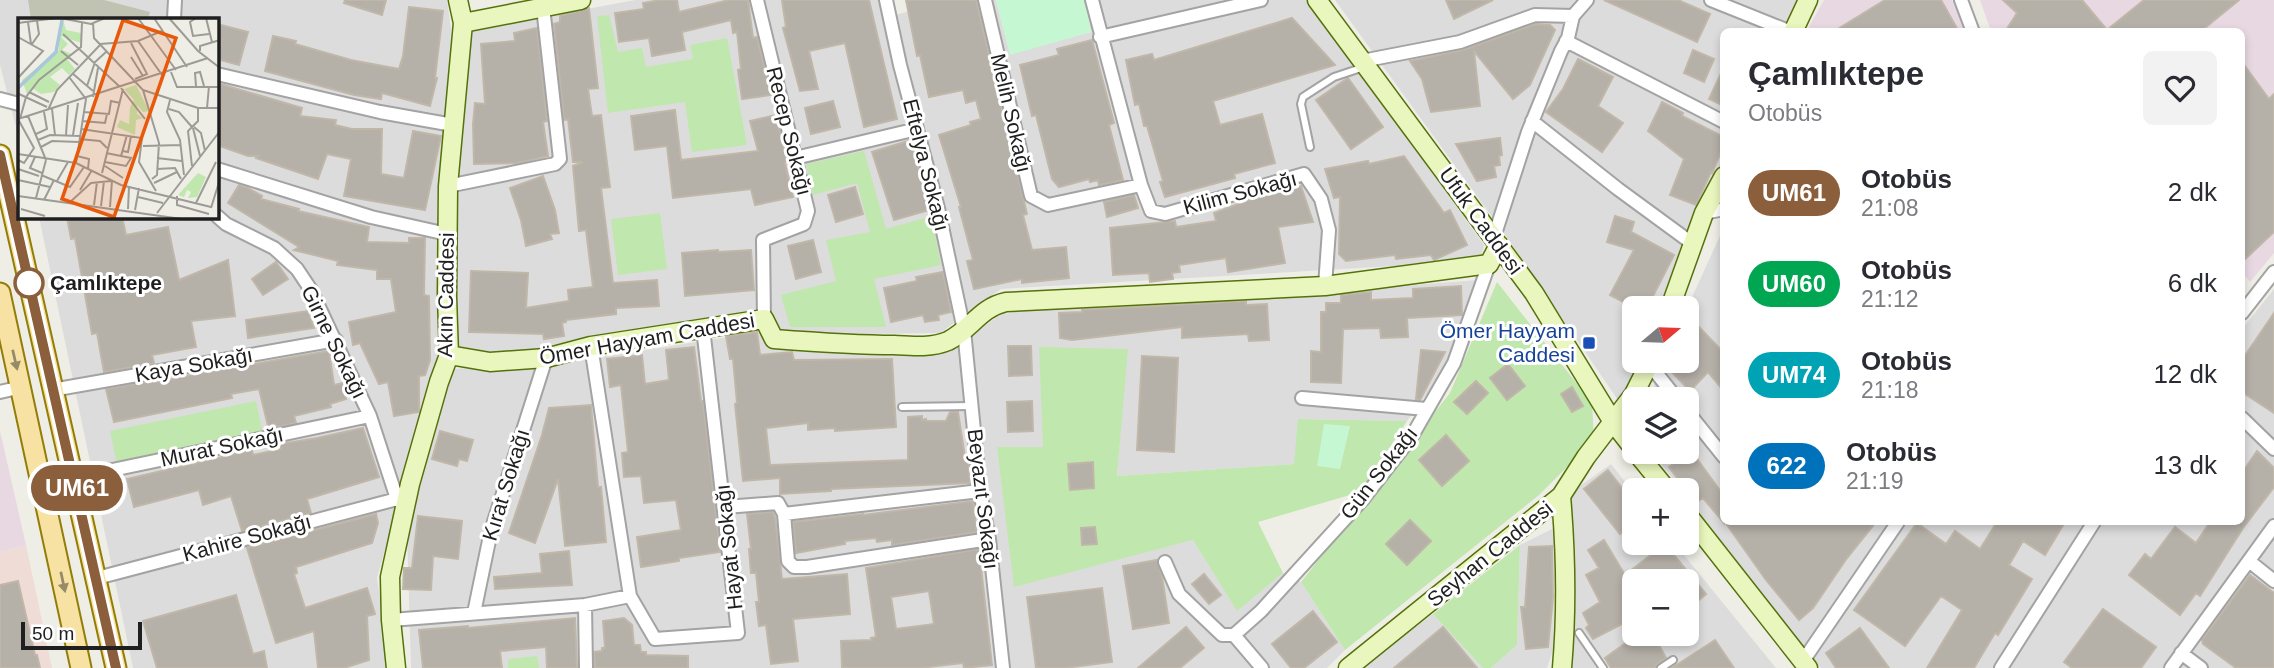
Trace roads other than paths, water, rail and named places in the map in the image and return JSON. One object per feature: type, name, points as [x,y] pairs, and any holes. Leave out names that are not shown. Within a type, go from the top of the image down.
[{"type":"main road","points":[[0,155],[116,668]]},
{"type":"main road","points":[[1,304],[22,387],[81,668]]},
{"type":"street","name":"Akın Caddesi","points":[[396,668],[390,577],[401,502],[449,355],[448,186],[463,23],[458,0]]},
{"type":"street","points":[[463,23],[581,0]]},
{"type":"street","name":"Recep Sokağı","points":[[757,0],[808,211],[804,224],[763,240],[764,319]]},
{"type":"street","name":"Eftelya Sokağı","points":[[886,0],[938,208],[964,330]]},
{"type":"street","name":"Melih Sokağı","points":[[985,0],[1031,196],[1048,205],[1141,185]]},
{"type":"street","name":"Kilim Sokağı","points":[[1092,0],[1141,185],[1152,211],[1165,214],[1304,174],[1321,200],[1329,230],[1325,286]]},
{"type":"street","points":[[1100,37],[1261,0]]},
{"type":"street","name":"Ufuk Caddesi","points":[[1317,0],[1534,293],[1622,433]]},
{"type":"street","points":[[1496,241],[1532,121],[1566,41],[1573,16],[1587,0]]},
{"type":"street","points":[[1711,0],[1782,28]]},
{"type":"street","points":[[1794,28],[1808,0]]},
{"type":"street","points":[[1961,0],[1972,28]]},
{"type":"street","points":[[448,186],[555,164],[560,159],[543,7]]},
{"type":"street","points":[[1364,64],[1460,42],[1535,15],[1573,16]]},
{"type":"street","points":[[1566,41],[1720,120]]},
{"type":"street","points":[[219,74],[380,112],[453,125]]},
{"type":"street","points":[[0,99],[18,104]]},
{"type":"street","points":[[1532,121],[1693,244]]},
{"type":"street","points":[[795,158],[917,129]]},
{"type":"street","points":[[219,170],[371,217],[447,234]]},
{"type":"street","points":[[1674,296],[1704,213],[1720,183]]},
{"type":"street","points":[[1704,213],[1720,210]]},
{"type":"street","name":"Girne Sokağı","points":[[219,218],[274,248],[297,269],[311,290],[370,416],[401,502]]},
{"type":"street","name":"Gün Sokağı","points":[[1234,635],[1261,611],[1363,499],[1412,436],[1454,363],[1496,241]]},
{"type":"street","name":"Ömer Hayyam Caddesi","points":[[449,355],[490,362],[546,358],[592,346],[764,319],[774,338],[842,345],[926,346],[947,342],[992,305],[1006,302],[1325,286],[1489,264]]},
{"type":"street","points":[[2245,309],[2274,272]]},
{"type":"street","name":"Hayat Sokağı","points":[[592,346],[629,597],[654,639],[738,633],[703,328]]},
{"type":"street","name":"Beyazıt Sokağı","points":[[964,330],[980,491],[989,539],[1003,668]]},
{"type":"street","name":"Kaya Sokağı","points":[[52,390],[336,340]]},
{"type":"street","name":"Kırat Sokağı","points":[[474,614],[491,531],[546,358]]},
{"type":"street","name":"Seyhan Caddesi","points":[[1348,668],[1561,496],[1586,457],[1634,394],[1646,373]]},
{"type":"street","points":[[0,392],[22,387]]},
{"type":"street","points":[[1302,398],[1426,409]]},
{"type":"street","name":"Murat Sokağı","points":[[74,478],[370,416]]},
{"type":"street","points":[[2245,421],[2274,449]]},
{"type":"street","points":[[1699,426],[1720,452]]},
{"type":"street","points":[[1714,445],[1720,438]]},
{"type":"street","name":"Ufuk Caddesi","points":[[1646,464],[1657,478]]},
{"type":"street","points":[[784,513],[980,491]]},
{"type":"street","points":[[1561,496],[1566,614],[1562,668]]},
{"type":"street","name":"Kahire Sokağı","points":[[97,578],[401,502]]},
{"type":"street","points":[[725,507],[778,503],[784,513],[788,561],[794,567],[989,539]]},
{"type":"street","points":[[1699,529],[1806,665],[1896,525]]},
{"type":"street","points":[[2001,668],[2092,525]]},
{"type":"street","points":[[2171,668],[2274,526]]},
{"type":"street","points":[[2249,561],[2274,581]]},
{"type":"street","points":[[1165,562],[1179,594],[1222,635],[1234,635],[1262,668]]},
{"type":"street","points":[[391,620],[585,605],[629,597]]},
{"type":"street","points":[[585,605],[586,668]]},
{"type":"street","points":[[2181,653],[2201,668]]},
{"type":"lane","points":[[1310,146],[1301,104],[1303,97],[1334,77],[1364,64]]},
{"type":"lane","points":[[902,407],[972,406]]},
{"type":"lane","points":[[1579,633],[1603,668]]},
{"type":"lane","points":[[1661,668],[1674,660]]},
{"type":"place","name":"Çamlıktepe","points":[[29,283]]},
{"type":"place","name":"Ömer Hayyam Caddesi","points":[[1589,343]]}]
